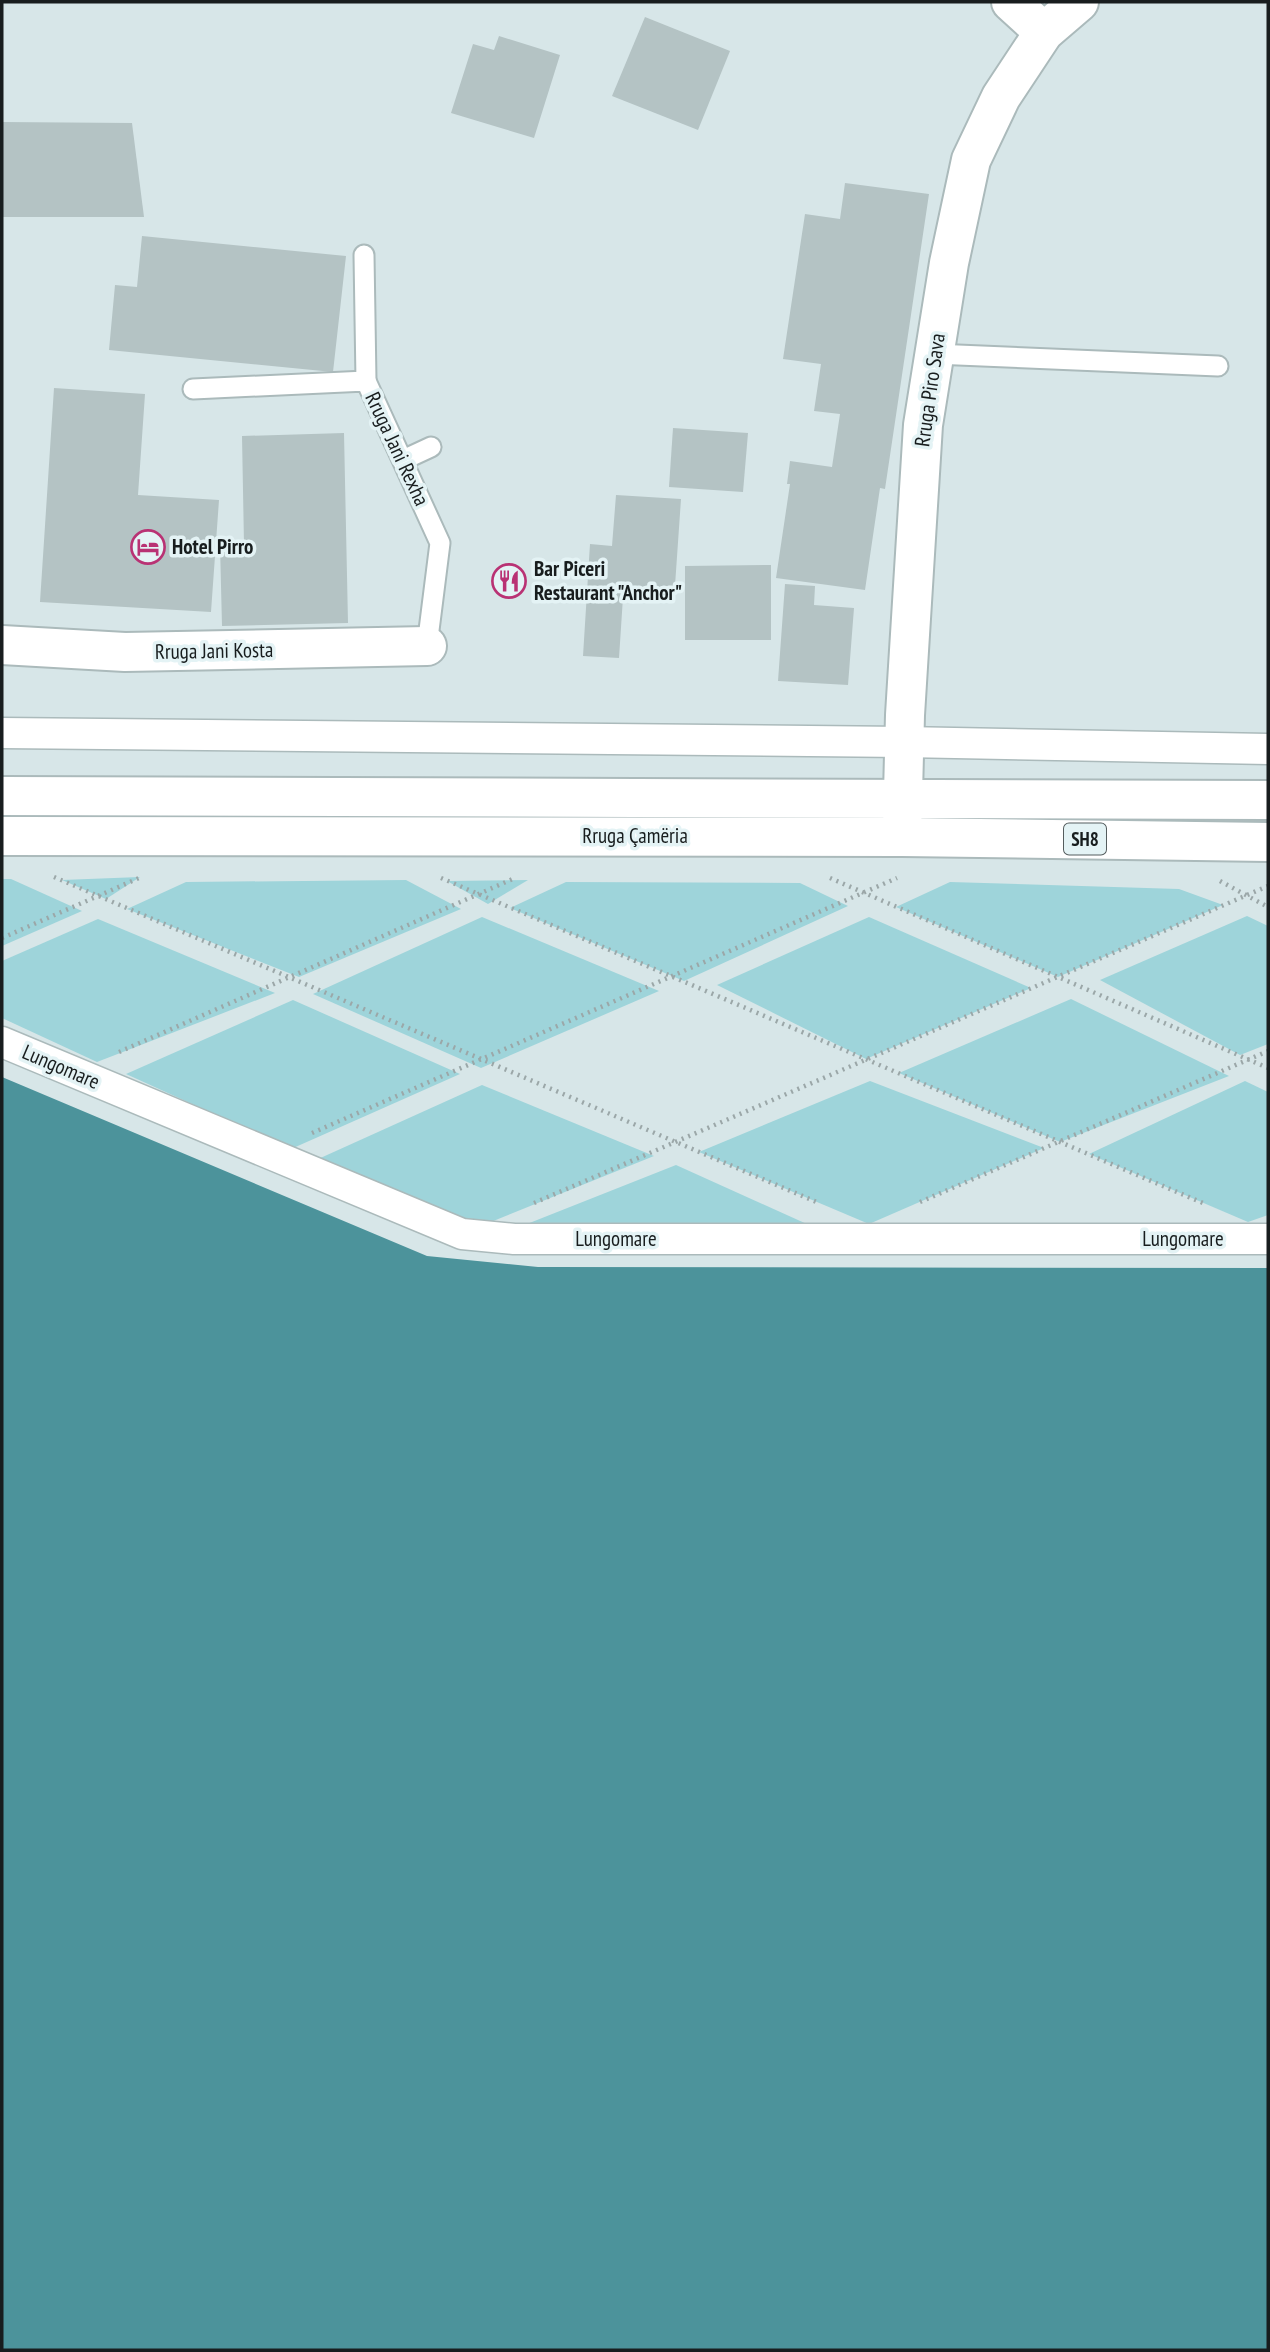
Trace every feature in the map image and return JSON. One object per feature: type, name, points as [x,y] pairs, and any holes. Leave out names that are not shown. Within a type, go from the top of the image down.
[{"type":"main road","points":[[1011,2],[1044,32]]},
{"type":"main road","name":"Rruga Piro Sava","points":[[903,788],[923,425],[950,263],[971,160],[1001,97],[1044,32],[1079,2]]},
{"type":"main road","name":"Rruga Jani Kosta","points":[[2,645],[125,652],[427,646]]},
{"type":"main road","name":"Rruga Çamëria","points":[[2,796],[903,788],[1268,800]]},
{"type":"main road","name":"Rruga Çamëria","points":[[2,836],[903,788],[1268,842]]},
{"type":"street","points":[[2,733],[903,788],[1268,749]]},
{"type":"street","name":"Lungomare","points":[[2,1042],[462,1234],[514,1239],[1268,1239]]},
{"type":"lane","points":[[364,255],[366,381]]},
{"type":"lane","points":[[934,354],[1218,366]]},
{"type":"lane","name":"Rruga Jani Rexha","points":[[193,388],[366,381],[440,543],[427,646]]},
{"type":"lane","points":[[403,460],[431,447]]},
{"type":"path","points":[[73,1072],[527,873]]},
{"type":"path","points":[[819,874],[1268,1068]]},
{"type":"path","points":[[50,875],[821,1203]]},
{"type":"path","points":[[436,876],[1212,1206]]},
{"type":"path","points":[[2,938],[140,877]]},
{"type":"path","points":[[526,1206],[1268,886]]},
{"type":"path","points":[[266,1153],[865,894]]},
{"type":"path","points":[[919,1202],[1268,1051]]},
{"type":"shaded area","points":[[140,877],[106,899],[62,880]]},
{"type":"shaded area","points":[[2,879],[11,879],[82,911],[2,946]]},
{"type":"shaded area","points":[[406,880],[461,909],[299,977],[127,909],[186,882]]},
{"type":"shaded area","points":[[528,880],[488,904],[447,881]]},
{"type":"shaded area","points":[[566,882],[800,883],[848,906],[684,981],[510,908]]},
{"type":"shaded area","points":[[950,882],[1179,889],[1223,905],[1058,977],[896,907]]},
{"type":"shaded area","points":[[1247,916],[1268,926],[1268,1044],[1240,1055],[1100,980]]},
{"type":"shaded area","points":[[482,917],[659,991],[481,1068],[313,994]]},
{"type":"shaded area","points":[[869,917],[1031,988],[866,1059],[717,985]]},
{"type":"shaded area","points":[[98,919],[275,993],[97,1062],[2,1018],[2,961]]},
{"type":"shaded area","points":[[1071,999],[1229,1076],[1060,1142],[899,1073]]},
{"type":"shaded area","points":[[293,1000],[460,1074],[291,1149],[126,1074]]},
{"type":"shaded area","points":[[2,1077],[427,1256],[538,1267],[1268,1268],[1268,2350],[2,2350]]},
{"type":"shaded area","points":[[870,1081],[1044,1148],[869,1224],[699,1152]]},
{"type":"shaded area","points":[[1245,1081],[1268,1092],[1268,1215],[1248,1222],[1089,1154]]},
{"type":"shaded area","points":[[482,1085],[654,1156],[476,1228],[316,1160]]},
{"type":"shaded area","points":[[676,1165],[840,1239],[494,1237]]},
{"type":"building","points":[[645,17],[730,51],[698,130],[612,96]]},
{"type":"building","points":[[499,36],[560,55],[534,138],[451,113],[473,44],[494,50]]},
{"type":"building","points":[[2,122],[132,123],[144,217],[2,217]]},
{"type":"building","points":[[845,183],[929,194],[885,489],[880,488],[865,590],[776,578],[790,484],[787,484],[790,461],[832,467],[840,414],[814,411],[821,364],[783,359],[805,214],[840,219]]},
{"type":"building","points":[[142,236],[346,256],[333,372],[109,350],[115,285],[137,287]]},
{"type":"building","points":[[54,388],[145,394],[138,495],[219,500],[211,612],[40,602]]},
{"type":"building","points":[[673,428],[748,433],[743,492],[669,487]]},
{"type":"building","points":[[344,433],[348,623],[222,626],[220,545],[244,544],[242,436]]},
{"type":"building","points":[[616,495],[681,499],[674,600],[623,597],[619,658],[583,656],[590,544],[612,546]]},
{"type":"building","points":[[771,565],[771,640],[685,640],[685,566]]},
{"type":"building","points":[[785,584],[815,586],[814,605],[854,608],[848,685],[778,681]]},
{"type":"place","name":"Hotel Pirro","points":[[148,547]]},
{"type":"place","name":"Bar Piceri Restaurant \"Anchor\"","points":[[509,581]]}]
